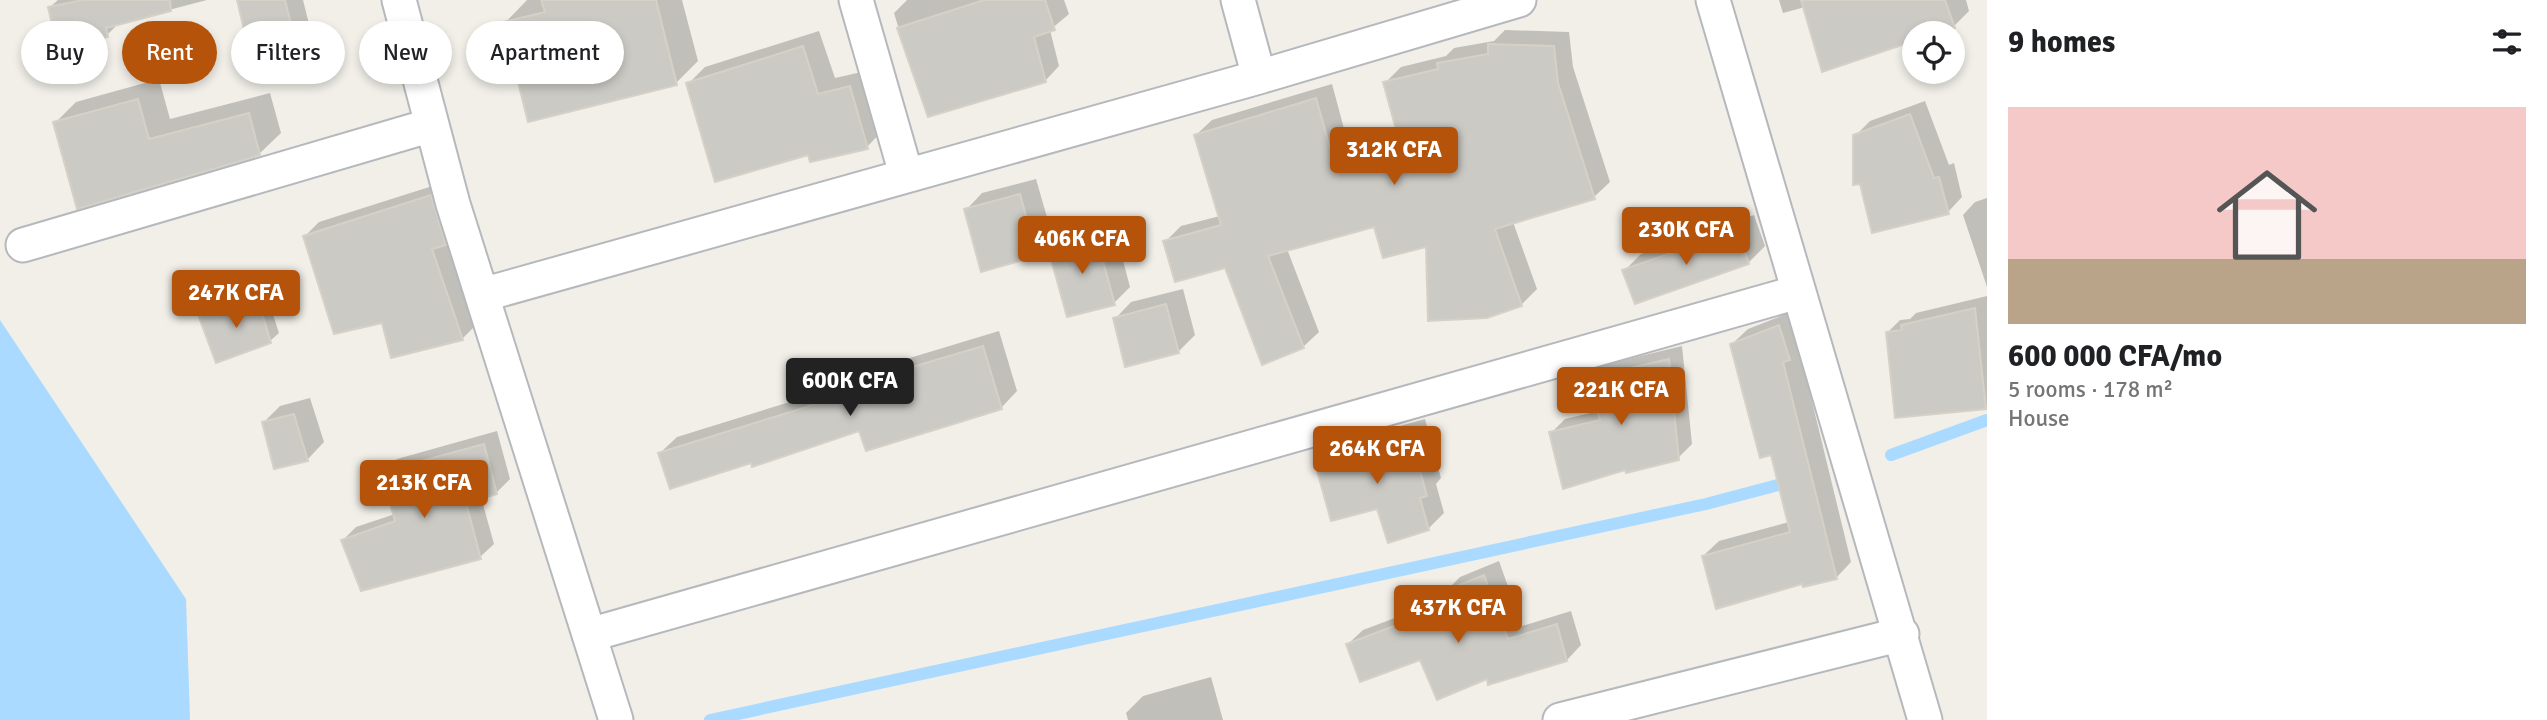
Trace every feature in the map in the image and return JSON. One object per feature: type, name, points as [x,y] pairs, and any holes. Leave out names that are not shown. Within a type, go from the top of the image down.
[{"type":"street","points":[[399,0],[482,295],[616,720]]},
{"type":"street","points":[[856,0],[906,174]]},
{"type":"street","points":[[1238,0],[1259,77]]},
{"type":"street","points":[[482,295],[1259,77],[1519,0]]},
{"type":"street","points":[[1713,0],[1926,720]]},
{"type":"street","points":[[23,245],[432,125]]},
{"type":"street","points":[[589,635],[1798,292]]},
{"type":"street","points":[[1560,720],[1902,634]]},
{"type":"water","points":[[0,320],[186,599],[190,720],[0,720]]},
{"type":"building","points":[[83,0],[170,0],[171,11],[133,21],[122,21],[122,24],[108,27],[108,21],[51,21],[48,7]]},
{"type":"building","points":[[237,0],[285,0],[290,21],[242,21]]},
{"type":"building","points":[[541,0],[656,0],[677,85],[528,122],[518,84],[624,84],[624,21],[507,21],[545,12]]},
{"type":"building","points":[[984,0],[1045,0],[1055,30],[1034,37],[1046,82],[928,117],[897,28]]},
{"type":"building","points":[[1801,0],[1945,0],[1952,21],[1902,21],[1902,45],[1822,72]]},
{"type":"building","points":[[1488,44],[1554,46],[1558,83],[1595,199],[1495,229],[1522,306],[1487,318],[1428,321],[1426,247],[1383,258],[1374,227],[1268,256],[1304,348],[1262,365],[1225,268],[1175,282],[1163,241],[1221,225],[1194,135],[1316,98],[1331,151],[1400,144],[1383,82],[1438,69],[1437,63],[1488,54]]},
{"type":"building","points":[[803,46],[818,94],[850,86],[868,149],[810,162],[808,155],[715,182],[686,83]]},
{"type":"building","points":[[138,99],[149,139],[249,113],[260,155],[77,209],[53,122]]},
{"type":"building","points":[[1910,114],[1934,178],[1939,177],[1949,214],[1872,233],[1860,184],[1853,185],[1853,135]]},
{"type":"building","points":[[1020,194],[1037,256],[981,272],[964,209]]},
{"type":"building","points":[[431,195],[446,245],[432,249],[463,340],[391,358],[382,323],[334,334],[303,236]]},
{"type":"building","points":[[1737,230],[1749,264],[1635,304],[1622,270]]},
{"type":"building","points":[[1096,235],[1115,305],[1067,317],[1048,248]]},
{"type":"building","points":[[257,297],[271,343],[216,363],[199,317]]},
{"type":"building","points":[[1166,304],[1179,353],[1125,367],[1113,318]]},
{"type":"building","points":[[1975,308],[1986,409],[1895,418],[1886,332],[1902,330],[1901,325]]},
{"type":"building","points":[[1779,325],[1790,360],[1783,362],[1837,579],[1803,587],[1802,584],[1716,609],[1702,556],[1790,532],[1771,455],[1760,458],[1730,344]]},
{"type":"building","points":[[983,346],[1002,409],[866,451],[859,431],[752,467],[751,463],[670,489],[658,453],[832,399],[831,391]]},
{"type":"building","points":[[1669,359],[1679,460],[1626,473],[1625,470],[1563,489],[1549,432],[1600,420],[1587,378]]},
{"type":"building","points":[[294,414],[308,461],[274,469],[262,422]]},
{"type":"building","points":[[1410,434],[1427,496],[1420,498],[1429,530],[1388,543],[1377,509],[1331,521],[1314,460]]},
{"type":"building","points":[[484,444],[497,494],[466,503],[481,559],[361,591],[341,540],[395,521],[381,472]]},
{"type":"building","points":[[1484,575],[1508,639],[1557,624],[1567,661],[1488,685],[1487,679],[1437,700],[1420,660],[1360,682],[1346,644],[1450,605],[1444,591]]},
{"type":"waterway","points":[[1891,455],[1987,420]]},
{"type":"waterway","points":[[710,720],[1706,504],[1793,481]]}]
